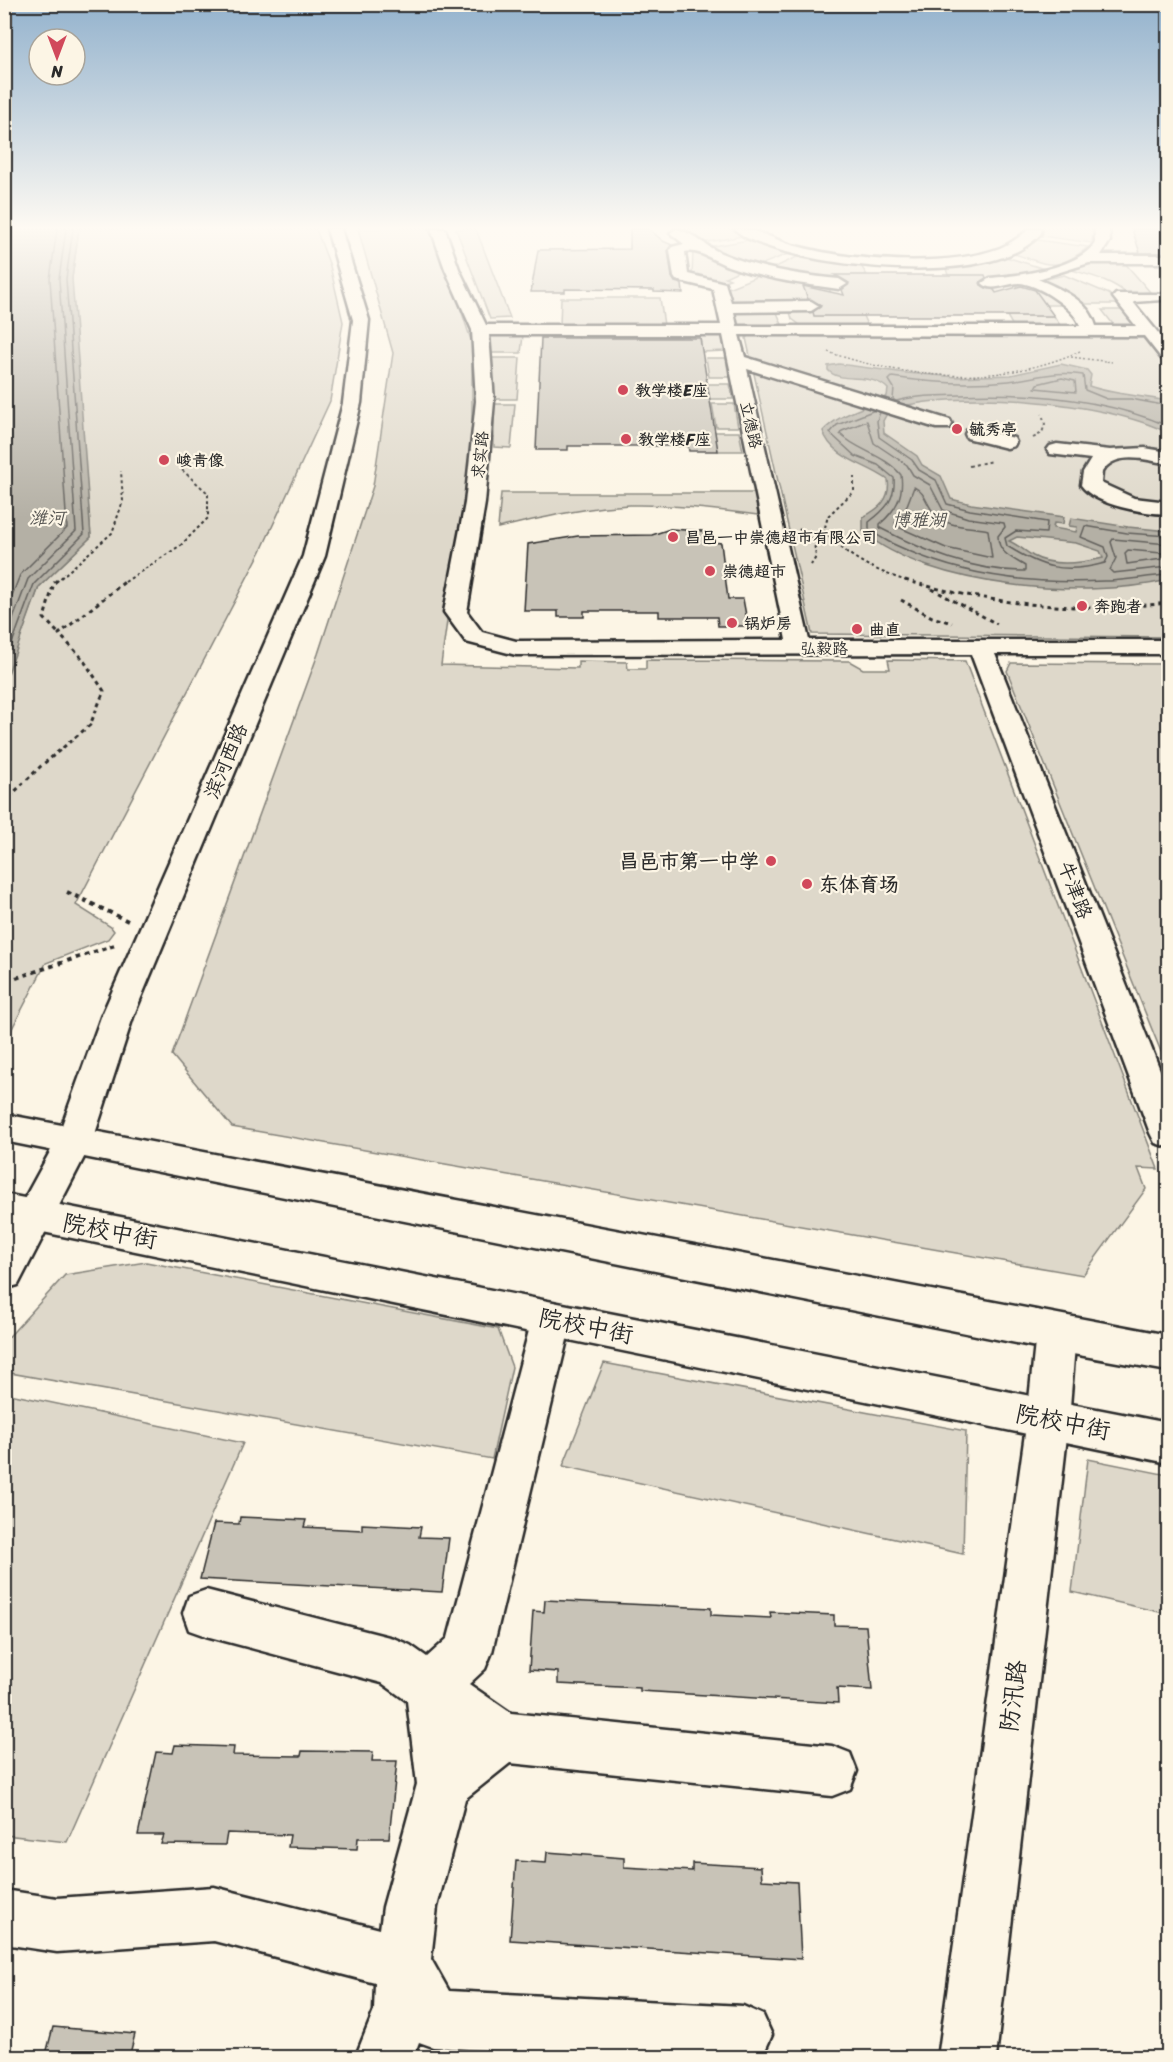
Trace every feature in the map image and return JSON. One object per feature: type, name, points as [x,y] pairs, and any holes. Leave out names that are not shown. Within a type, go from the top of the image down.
[{"type":"street","name":"滨河西路","points":[[4,1273],[19,1212],[75,1140],[117,1017],[314,556],[352,403],[360,325]]},
{"type":"street","name":"求实路","points":[[478,325],[485,401],[475,503],[455,612],[474,637],[516,648]]},
{"type":"street","name":"立德路","points":[[728,325],[772,515],[799,648]]},
{"type":"street","points":[[790,325],[794,330]]},
{"type":"street","points":[[1088,325],[1089,331]]},
{"type":"street","points":[[1143,325],[1168,355]]},
{"type":"street","points":[[480,330],[1148,331]]},
{"type":"street","points":[[737,360],[943,424]]},
{"type":"street","points":[[974,434],[1007,442]]},
{"type":"street","points":[[1090,476],[1053,453],[1107,455],[1147,453],[1168,458]]},
{"type":"street","points":[[1107,455],[1096,465],[1090,476],[1091,485],[1104,494],[1132,506],[1168,508]]},
{"type":"street","name":"弘毅路","points":[[516,648],[1168,647]]},
{"type":"street","name":"牛津路","points":[[981,648],[1168,1133]]},
{"type":"street","points":[[4,1127],[1168,1353]]},
{"type":"street","name":"院校中街","points":[[19,1212],[1168,1443]]},
{"type":"street","points":[[430,1687],[468,1652],[552,1319]]},
{"type":"street","name":"防汛路","points":[[967,2058],[1048,1419],[1056,1333]]},
{"type":"street","points":[[206,1613],[393,1662],[503,1737],[832,1771]]},
{"type":"street","points":[[384,2058],[402,2011],[403,1964],[410,1907],[443,1784],[430,1687]]},
{"type":"street","points":[[443,1784],[503,1737]]},
{"type":"street","points":[[4,1917],[57,1925],[214,1914],[403,1964],[433,2019],[743,2035]]},
{"type":"path","points":[[794,330],[809,342],[856,363],[933,374],[1003,373],[1035,368],[1070,357],[1089,346],[1089,331]]},
{"type":"path","points":[[1070,357],[1112,362]]},
{"type":"path","points":[[1033,438],[1042,433],[1045,424],[1042,414]]},
{"type":"path","points":[[59,634],[121,584],[182,545],[208,518],[208,493],[182,470]]},
{"type":"path","points":[[4,802],[41,766],[90,725],[104,691],[82,658],[44,618],[54,584],[112,533],[123,501],[121,471]]},
{"type":"path","points":[[854,476],[854,491],[828,516],[824,531],[845,553],[889,576],[928,587],[1014,604],[1054,608],[1133,608],[1168,603]]},
{"type":"path","points":[[928,587],[1003,627]]},
{"type":"path","points":[[901,600],[932,617],[960,626]]},
{"type":"path","points":[[67,892],[153,932]]},
{"type":"path","points":[[16,978],[153,932]]},
{"type":"shaded area","points":[[73,325],[342,325],[330,401],[261,551],[76,905],[114,931],[108,939],[46,963],[5,1042],[4,682],[39,587],[91,537]]},
{"type":"shaded area","points":[[385,325],[466,325],[472,343],[472,439],[441,665],[578,668],[578,661],[627,662],[628,669],[646,669],[646,660],[849,661],[863,669],[890,669],[888,660],[965,661],[1158,1169],[1138,1168],[1146,1189],[1083,1275],[232,1127],[172,1055],[318,654],[373,486],[393,353]]},
{"type":"shaded area","points":[[742,325],[783,327],[746,327]]},
{"type":"shaded area","points":[[801,325],[868,327],[803,327]]},
{"type":"shaded area","points":[[1012,325],[1060,325],[1062,328],[1014,328]]},
{"type":"shaded area","points":[[1114,325],[1138,325],[1134,327],[1116,328]]},
{"type":"shaded area","points":[[541,331],[680,331],[681,338],[541,338]]},
{"type":"shaded area","points":[[714,331],[722,336],[725,351],[702,352],[699,332]]},
{"type":"shaded area","points":[[488,335],[523,335],[521,353],[490,353]]},
{"type":"shaded area","points":[[749,335],[1143,338],[1168,369],[1168,637],[812,634],[746,338]]},
{"type":"shaded area","points":[[490,358],[520,358],[517,399],[495,399]]},
{"type":"shaded area","points":[[706,358],[726,358],[729,377],[709,377]]},
{"type":"shaded area","points":[[707,384],[730,384],[733,399],[709,399]]},
{"type":"shaded area","points":[[494,404],[515,404],[511,448],[494,447]]},
{"type":"shaded area","points":[[712,404],[734,404],[738,427],[716,427]]},
{"type":"shaded area","points":[[714,432],[739,432],[743,451],[718,451]]},
{"type":"shaded area","points":[[501,493],[755,493],[758,515],[694,507],[630,505],[580,511],[498,528]]},
{"type":"shaded area","points":[[1011,663],[1168,664],[1168,1069],[1007,671]]},
{"type":"shaded area","points":[[146,1262],[498,1329],[512,1367],[492,1459],[5,1372],[5,1341],[65,1275]]},
{"type":"shaded area","points":[[604,1363],[966,1431],[963,1554],[563,1466]]},
{"type":"shaded area","points":[[5,1393],[243,1443],[67,1842],[5,1835]]},
{"type":"shaded area","points":[[1088,1459],[1168,1475],[1168,1614],[1072,1592]]},
{"type":"water","name":"潍河","points":[[5,325],[75,325],[91,537],[39,587],[5,682]]},
{"type":"water","name":"博雅湖","points":[[839,364],[958,377],[1011,375],[1061,364],[1087,370],[1091,375],[1089,386],[1168,402],[1168,433],[1141,422],[1108,413],[1030,401],[990,399],[917,403],[889,410],[883,421],[884,433],[917,456],[922,465],[941,476],[951,499],[1064,517],[1063,524],[1054,523],[1053,528],[1076,532],[1077,527],[1069,526],[1071,518],[1168,531],[1168,580],[1095,589],[1010,584],[967,577],[927,566],[892,551],[863,532],[863,517],[883,503],[888,493],[888,480],[842,455],[834,448],[823,431],[838,419],[887,396],[888,389],[865,379],[840,377],[828,370],[828,366]],"holes":[[[1017,537],[1076,543],[1100,551],[1103,558],[1077,562],[1049,562],[1033,556],[1009,541]]]},
{"type":"building","points":[[541,338],[700,338],[718,451],[689,451],[688,446],[568,446],[568,450],[536,450]]},
{"type":"building","points":[[670,529],[702,531],[711,536],[713,542],[721,543],[728,599],[743,599],[748,626],[718,626],[717,617],[659,617],[659,611],[584,611],[584,617],[558,617],[558,611],[524,611],[528,544],[578,536],[652,535]]},
{"type":"building","points":[[240,1517],[306,1520],[304,1527],[362,1530],[362,1524],[421,1527],[419,1537],[449,1538],[442,1592],[200,1579],[214,1523],[239,1524]]},
{"type":"building","points":[[545,1600],[711,1608],[711,1615],[771,1618],[770,1612],[834,1615],[834,1625],[866,1626],[872,1690],[837,1688],[838,1703],[558,1684],[558,1672],[529,1670],[533,1611],[544,1612]]},
{"type":"building","points":[[175,1745],[234,1747],[233,1755],[301,1756],[302,1751],[373,1752],[372,1761],[397,1761],[389,1838],[358,1838],[357,1849],[288,1847],[290,1835],[227,1833],[225,1845],[161,1844],[164,1835],[138,1835],[156,1752],[173,1753]]},
{"type":"building","points":[[547,1852],[624,1858],[624,1867],[692,1871],[692,1863],[761,1867],[762,1880],[797,1882],[801,1959],[510,1940],[516,1861],[546,1863]]},
{"type":"building","points":[[53,2027],[135,2034],[129,2058],[45,2058]]},
{"type":"place","name":"教学楼E座","points":[[623,390]]},
{"type":"place","name":"毓秀亭","points":[[957,429]]},
{"type":"place","name":"教学楼F座","points":[[626,439]]},
{"type":"place","name":"峻青像","points":[[164,460]]},
{"type":"place","name":"昌邑一中崇德超市有限公司","points":[[673,537]]},
{"type":"place","name":"崇德超市","points":[[710,571]]},
{"type":"place","name":"奔跑者","points":[[1082,606]]},
{"type":"place","name":"锅炉房","points":[[732,623]]},
{"type":"place","name":"曲直","points":[[857,629]]},
{"type":"place","name":"昌邑市第一中学","points":[[771,861]]},
{"type":"place","name":"东体育场","points":[[807,884]]}]
